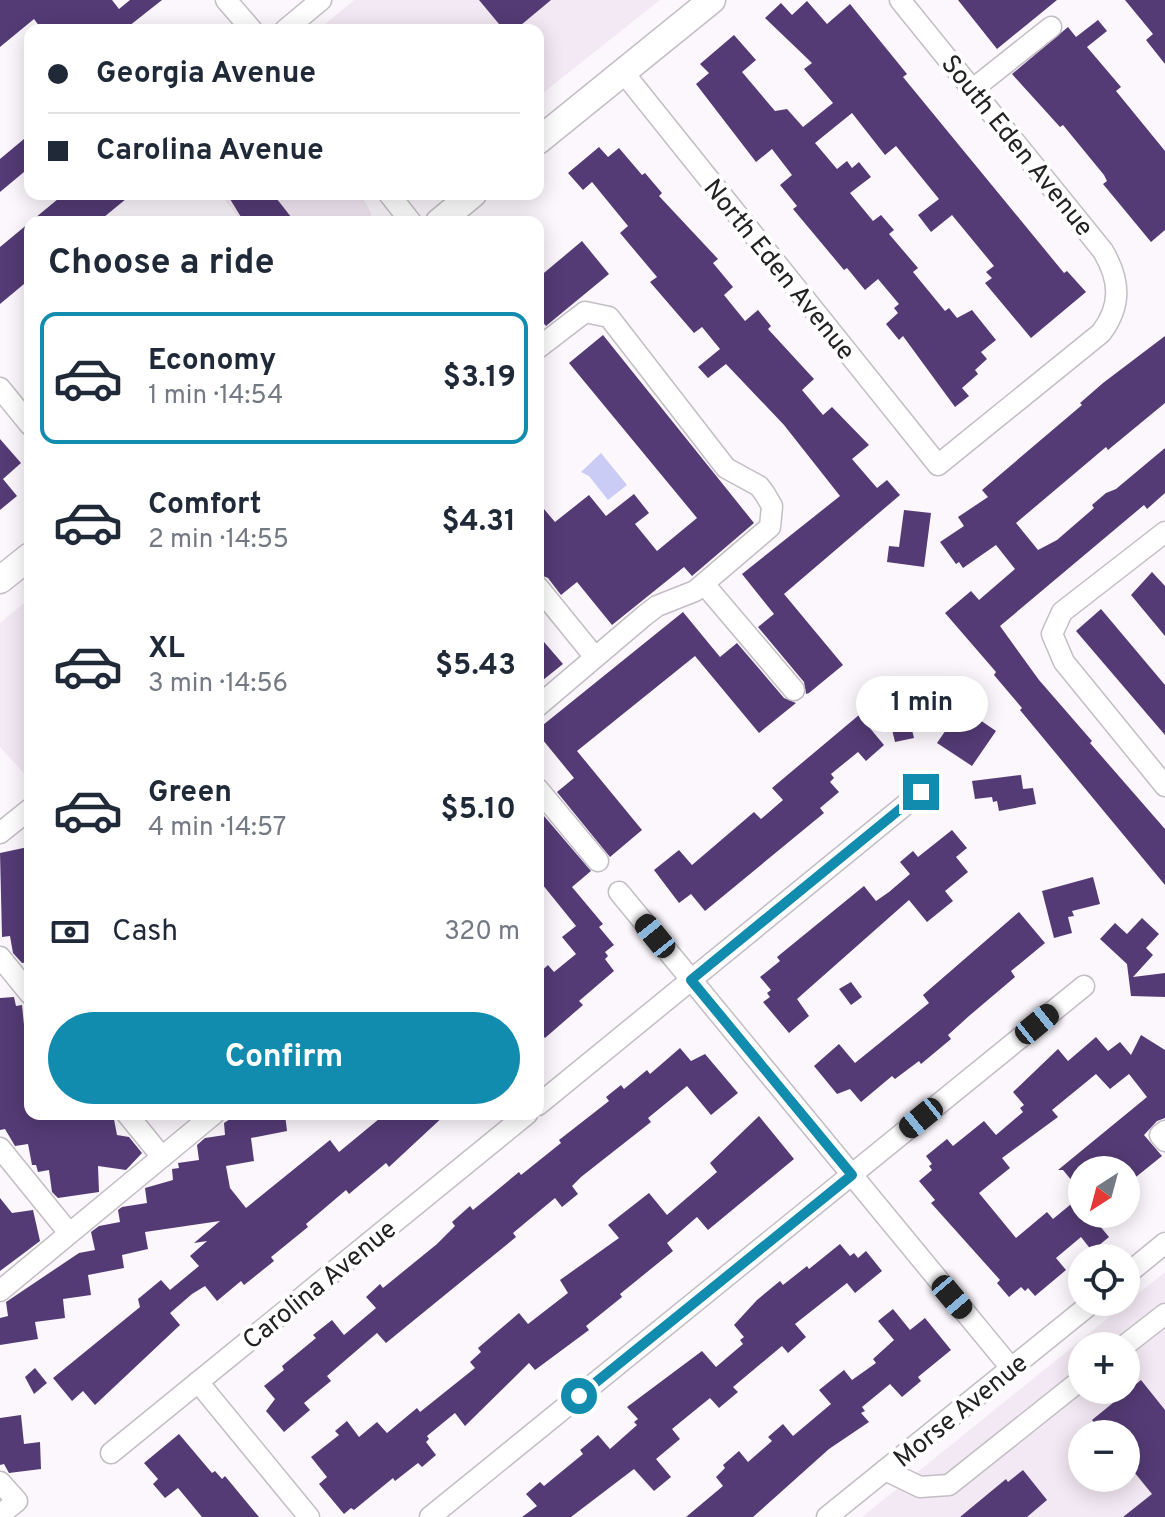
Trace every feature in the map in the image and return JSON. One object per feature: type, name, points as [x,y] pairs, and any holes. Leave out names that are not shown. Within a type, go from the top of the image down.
[{"type":"main road","points":[[544,136],[712,0]]},
{"type":"main road","points":[[446,216],[466,200]]},
{"type":"main road","points":[[0,580],[24,561]]},
{"type":"street","points":[[226,0],[247,24]]},
{"type":"street","points":[[292,24],[321,0]]},
{"type":"street","name":"South Eden Avenue","points":[[900,0],[1103,251],[1114,269],[1117,299]]},
{"type":"street","points":[[973,89],[1051,27]]},
{"type":"street","name":"North Eden Avenue","points":[[623,72],[938,465],[1101,333],[1110,321],[1117,299]]},
{"type":"street","points":[[394,200],[406,216]]},
{"type":"street","points":[[544,343],[585,312],[609,317],[726,468],[759,486],[772,506],[770,527],[704,584],[657,606],[544,701]]},
{"type":"street","points":[[0,388],[24,418]]},
{"type":"street","points":[[1164,535],[1062,612],[1052,634],[1064,662],[1165,786]]},
{"type":"street","points":[[704,584],[794,690]]},
{"type":"street","points":[[544,594],[594,656]]},
{"type":"street","points":[[544,1100],[921,792]]},
{"type":"street","points":[[544,796],[598,861]]},
{"type":"street","points":[[0,833],[24,814]]},
{"type":"street","points":[[619,892],[1011,1368]]},
{"type":"street","points":[[0,957],[24,987]]},
{"type":"street","points":[[430,1517],[1084,986]]},
{"type":"street","points":[[132,1120],[162,1157]]},
{"type":"street","points":[[0,1291],[207,1120]]},
{"type":"street","name":"Carolina Avenue","points":[[111,1453],[520,1120]]},
{"type":"street","points":[[1165,1131],[1160,1135],[1165,1141]]},
{"type":"street","points":[[0,1148],[69,1233]]},
{"type":"street","points":[[1140,1264],[1165,1243]]},
{"type":"street","points":[[1140,1334],[1165,1314]]},
{"type":"street","name":"Morse Avenue","points":[[827,1517],[1076,1316]]},
{"type":"street","points":[[198,1382],[309,1517]]},
{"type":"street","points":[[885,1470],[920,1487],[949,1485],[1068,1390]]},
{"type":"street","points":[[0,1482],[17,1501],[0,1515]]},
{"type":"shaded area","points":[[354,0],[660,0],[544,92],[544,24],[325,24]]},
{"type":"shaded area","points":[[225,200],[364,200],[371,213],[371,216],[237,216]]},
{"type":"shaded area","points":[[24,603],[24,773],[0,747],[0,623]]},
{"type":"shaded area","points":[[1165,1272],[1165,1517],[862,1517],[1068,1350],[1068,1404],[1140,1404],[1140,1332],[1091,1332],[1111,1316],[1140,1316],[1140,1292]]},
{"type":"water","points":[[601,453],[627,485],[608,500],[589,476],[581,472]]},
{"type":"building","points":[[0,0],[112,0],[119,9],[130,0],[162,0],[132,24],[38,24],[34,19],[24,24],[0,47]]},
{"type":"building","points":[[479,0],[551,0],[522,24],[499,24]]},
{"type":"building","points":[[958,0],[1057,0],[997,49]]},
{"type":"building","points":[[1125,0],[1165,0],[1165,64],[1146,40],[1153,34]]},
{"type":"building","points":[[807,1],[827,24],[850,4],[907,74],[903,77],[1064,273],[1067,271],[1086,292],[1031,338],[985,283],[992,278],[986,272],[994,266],[952,215],[931,232],[918,215],[939,199],[896,146],[885,155],[852,113],[815,143],[837,169],[847,161],[852,168],[859,162],[871,177],[850,193],[873,221],[881,215],[894,230],[889,234],[918,268],[913,272],[945,311],[949,308],[957,318],[972,310],[996,340],[981,352],[987,359],[975,370],[978,374],[962,388],[969,396],[955,407],[903,336],[899,340],[886,324],[898,313],[894,308],[899,304],[878,279],[865,290],[847,268],[844,270],[793,209],[797,206],[780,185],[792,175],[772,149],[756,162],[696,84],[709,73],[700,64],[734,35],[756,60],[742,72],[775,111],[787,109],[803,127],[833,103],[804,69],[812,63],[765,18],[781,3],[792,15]]},
{"type":"building","points":[[1098,20],[1107,31],[1087,47],[1121,87],[1116,91],[1165,151],[1165,230],[1151,242],[1103,184],[1107,181],[1104,175],[1063,125],[1060,127],[1012,74],[1068,27],[1076,37]]},
{"type":"building","points":[[24,139],[24,172],[0,192],[0,159]]},
{"type":"building","points":[[599,147],[608,157],[619,148],[642,175],[645,173],[662,193],[659,196],[718,259],[713,263],[733,287],[724,295],[745,321],[758,310],[771,326],[768,329],[814,379],[802,390],[823,415],[832,407],[869,445],[852,459],[877,488],[887,480],[900,495],[784,594],[843,665],[809,693],[806,694],[804,682],[758,627],[774,614],[742,574],[840,496],[784,425],[726,364],[708,378],[698,367],[720,349],[702,327],[694,333],[650,282],[657,277],[620,233],[628,226],[592,182],[583,190],[568,173]]},
{"type":"building","points":[[57,200],[125,200],[105,216],[37,216]]},
{"type":"building","points":[[231,200],[278,200],[290,216],[240,216]]},
{"type":"building","points":[[24,227],[24,284],[0,304],[0,247]]},
{"type":"building","points":[[582,241],[609,274],[546,326],[544,273]]},
{"type":"building","points":[[603,335],[754,523],[692,576],[684,567],[612,625],[577,582],[561,595],[544,576],[544,509],[555,522],[589,495],[606,516],[634,494],[649,513],[635,524],[657,551],[697,518],[569,363]]},
{"type":"building","points":[[1165,336],[1165,403],[1108,450],[1106,447],[1016,523],[1038,550],[1057,540],[1094,508],[1092,505],[1106,493],[1116,489],[1165,448],[1165,493],[1147,509],[1144,505],[1000,626],[1039,680],[1092,741],[1090,743],[1165,829],[1165,885],[1020,710],[1022,708],[994,675],[996,672],[945,613],[971,591],[979,600],[1015,569],[996,545],[963,568],[959,562],[956,564],[940,542],[964,526],[958,517],[988,497],[982,490],[1082,405],[1080,403],[1103,383]]},
{"type":"building","points":[[0,439],[21,463],[3,479],[17,496],[0,510]]},
{"type":"building","points":[[904,510],[931,513],[924,567],[887,562],[889,546],[899,547]]},
{"type":"building","points":[[1152,572],[1165,586],[1165,636],[1131,595]]},
{"type":"building","points":[[1101,609],[1165,685],[1165,735],[1076,631]]},
{"type":"building","points":[[683,612],[720,657],[737,643],[784,698],[796,703],[759,733],[695,656],[577,751],[642,830],[610,857],[557,792],[574,778],[544,741],[544,724]]},
{"type":"building","points":[[544,642],[563,664],[544,679]]},
{"type":"building","points":[[918,688],[923,715],[909,718],[914,738],[895,742],[884,696]]},
{"type":"building","points":[[966,701],[981,712],[977,718],[996,731],[972,766],[937,743]]},
{"type":"building","points":[[859,715],[884,745],[866,761],[858,752],[831,774],[834,778],[830,782],[839,792],[820,808],[824,813],[705,911],[691,894],[679,903],[654,870],[679,850],[692,865],[754,812],[761,819],[783,800],[772,788]]},
{"type":"building","points":[[1021,775],[1023,789],[1033,788],[1036,804],[999,811],[997,801],[993,802],[992,797],[975,799],[972,781]]},
{"type":"building","points":[[544,816],[591,871],[572,887],[603,924],[599,927],[614,945],[605,952],[608,956],[605,959],[614,971],[579,1001],[583,1005],[545,1038],[544,969],[548,965],[554,972],[576,954],[562,937],[576,926],[544,886]]},
{"type":"building","points":[[952,830],[967,848],[956,857],[968,872],[945,891],[953,901],[927,922],[909,900],[797,999],[809,1016],[789,1033],[763,1002],[770,997],[767,993],[771,990],[760,977],[780,961],[777,957],[864,886],[876,901],[889,892],[910,874],[900,862],[913,851],[918,857]]},
{"type":"building","points":[[24,848],[24,963],[13,953],[10,936],[2,937],[0,853]]},
{"type":"building","points":[[1093,877],[1100,904],[1072,911],[1074,916],[1068,917],[1072,933],[1054,938],[1042,891]]},
{"type":"building","points":[[1019,912],[1045,943],[1011,971],[1015,977],[948,1035],[951,1039],[921,1064],[919,1061],[895,1079],[892,1076],[861,1102],[850,1089],[837,1094],[814,1066],[839,1044],[855,1063],[929,1003],[923,995]]},
{"type":"building","points":[[1142,918],[1159,934],[1146,948],[1153,955],[1133,977],[1165,973],[1165,997],[1131,996],[1127,964],[1100,939],[1115,923],[1127,934]]},
{"type":"building","points":[[851,982],[862,997],[851,1005],[839,989]]},
{"type":"building","points":[[14,997],[16,1006],[22,1005],[24,1120],[114,1120],[117,1135],[129,1137],[142,1153],[126,1170],[98,1166],[99,1192],[58,1198],[52,1192],[49,1170],[38,1172],[36,1165],[32,1165],[28,1144],[15,1146],[5,1129],[0,1130],[0,998]]},
{"type":"building","points":[[1141,1035],[1165,1050],[1165,1118],[1157,1121],[1144,1135],[1162,1156],[1140,1174],[1140,1156],[1075,1156],[1147,1097],[1129,1074],[1110,1089],[1096,1074],[1052,1110],[1058,1117],[1002,1158],[1010,1168],[979,1193],[1016,1238],[1047,1212],[1053,1219],[1068,1207],[1068,1228],[1102,1228],[1109,1237],[1100,1244],[1086,1244],[1081,1237],[1068,1244],[1068,1248],[1056,1258],[1066,1270],[1035,1296],[1028,1288],[1025,1291],[1021,1287],[1009,1297],[997,1283],[1000,1280],[931,1203],[935,1200],[919,1181],[932,1170],[926,1156],[947,1139],[953,1146],[984,1121],[996,1135],[1023,1112],[1020,1108],[1024,1105],[1013,1092],[1058,1049],[1068,1061],[1096,1037],[1108,1051],[1120,1042],[1131,1055]]},
{"type":"building","points":[[680,1048],[691,1061],[705,1054],[738,1093],[711,1115],[687,1086],[648,1118],[651,1122],[581,1177],[572,1186],[578,1194],[562,1207],[555,1198],[513,1233],[516,1237],[386,1343],[377,1333],[327,1376],[331,1381],[304,1403],[310,1410],[284,1432],[266,1411],[275,1399],[264,1386],[284,1370],[282,1366],[316,1338],[313,1335],[332,1320],[344,1335],[376,1308],[366,1297],[380,1284],[383,1288],[437,1244],[455,1226],[452,1222],[470,1206],[473,1210],[561,1143],[559,1140],[609,1101],[606,1097],[621,1085],[624,1089],[647,1070],[650,1074]]},
{"type":"building","points":[[759,1116],[794,1159],[708,1230],[697,1217],[667,1243],[673,1251],[620,1294],[622,1297],[586,1326],[589,1330],[535,1370],[529,1363],[465,1426],[455,1413],[427,1436],[429,1439],[426,1442],[436,1455],[422,1467],[418,1463],[395,1481],[393,1478],[354,1510],[351,1508],[344,1514],[319,1484],[327,1477],[311,1457],[339,1435],[335,1431],[347,1421],[359,1437],[377,1422],[387,1433],[417,1408],[420,1412],[475,1368],[470,1362],[481,1352],[478,1348],[519,1313],[528,1324],[568,1293],[560,1280],[619,1238],[608,1225],[649,1193],[667,1215],[717,1172],[710,1163]]},
{"type":"building","points":[[228,1120],[286,1120],[287,1131],[251,1138],[254,1161],[226,1166],[230,1188],[246,1208],[330,1140],[339,1152],[378,1120],[440,1120],[389,1167],[386,1163],[349,1194],[346,1190],[271,1257],[274,1261],[244,1285],[241,1281],[217,1301],[205,1286],[192,1294],[170,1313],[180,1325],[95,1405],[83,1391],[72,1401],[53,1378],[140,1307],[138,1299],[161,1280],[170,1290],[199,1266],[190,1256],[207,1241],[194,1243],[220,1221],[145,1232],[148,1249],[122,1255],[124,1268],[88,1275],[91,1295],[63,1299],[65,1318],[35,1322],[38,1339],[0,1345],[0,1318],[8,1316],[6,1302],[79,1253],[95,1250],[91,1232],[99,1226],[120,1222],[118,1210],[122,1207],[147,1203],[145,1188],[173,1180],[172,1169],[179,1168],[178,1163],[199,1160],[197,1145],[205,1138],[225,1135],[224,1123]]},
{"type":"building","points":[[1068,1162],[1068,1176],[1063,1170],[1058,1170]]},
{"type":"building","points":[[0,1198],[12,1213],[33,1210],[40,1241],[0,1271]]},
{"type":"building","points":[[840,1244],[850,1256],[854,1253],[858,1258],[866,1251],[882,1271],[855,1293],[847,1283],[795,1324],[806,1337],[788,1353],[782,1346],[733,1387],[738,1392],[719,1408],[710,1398],[672,1429],[680,1439],[656,1459],[671,1477],[654,1491],[634,1469],[571,1517],[522,1517],[537,1506],[526,1494],[540,1482],[544,1486],[583,1454],[580,1450],[598,1435],[610,1449],[637,1425],[634,1422],[638,1419],[627,1407],[702,1351],[716,1367],[743,1344],[740,1340],[744,1337],[734,1325],[757,1300],[780,1281],[783,1285],[807,1266],[809,1269]]},
{"type":"building","points":[[893,1309],[910,1330],[925,1318],[951,1350],[918,1377],[921,1381],[902,1397],[890,1384],[862,1407],[865,1411],[861,1413],[869,1422],[829,1449],[753,1517],[686,1517],[723,1486],[716,1477],[725,1468],[723,1465],[739,1451],[748,1462],[772,1441],[768,1437],[783,1424],[793,1436],[831,1404],[819,1390],[844,1370],[852,1380],[876,1363],[873,1359],[894,1340],[878,1321]]},
{"type":"building","points":[[35,1368],[47,1383],[34,1394],[25,1377]]},
{"type":"building","points":[[1140,1381],[1165,1410],[1165,1517],[1123,1517],[1152,1494],[1140,1479],[1140,1420],[1092,1420],[1112,1404],[1140,1404]]},
{"type":"building","points":[[21,1415],[24,1444],[40,1442],[41,1469],[9,1473],[4,1464],[0,1465],[0,1418]]},
{"type":"building","points":[[179,1434],[212,1473],[215,1471],[222,1479],[225,1476],[259,1517],[202,1517],[178,1488],[165,1498],[153,1484],[158,1479],[144,1463]]},
{"type":"building","points":[[1023,1470],[1047,1500],[1027,1517],[960,1517],[1006,1479],[1008,1482]]},
{"type":"route","points":[[579,1396],[852,1175],[691,980],[921,792]]}]
